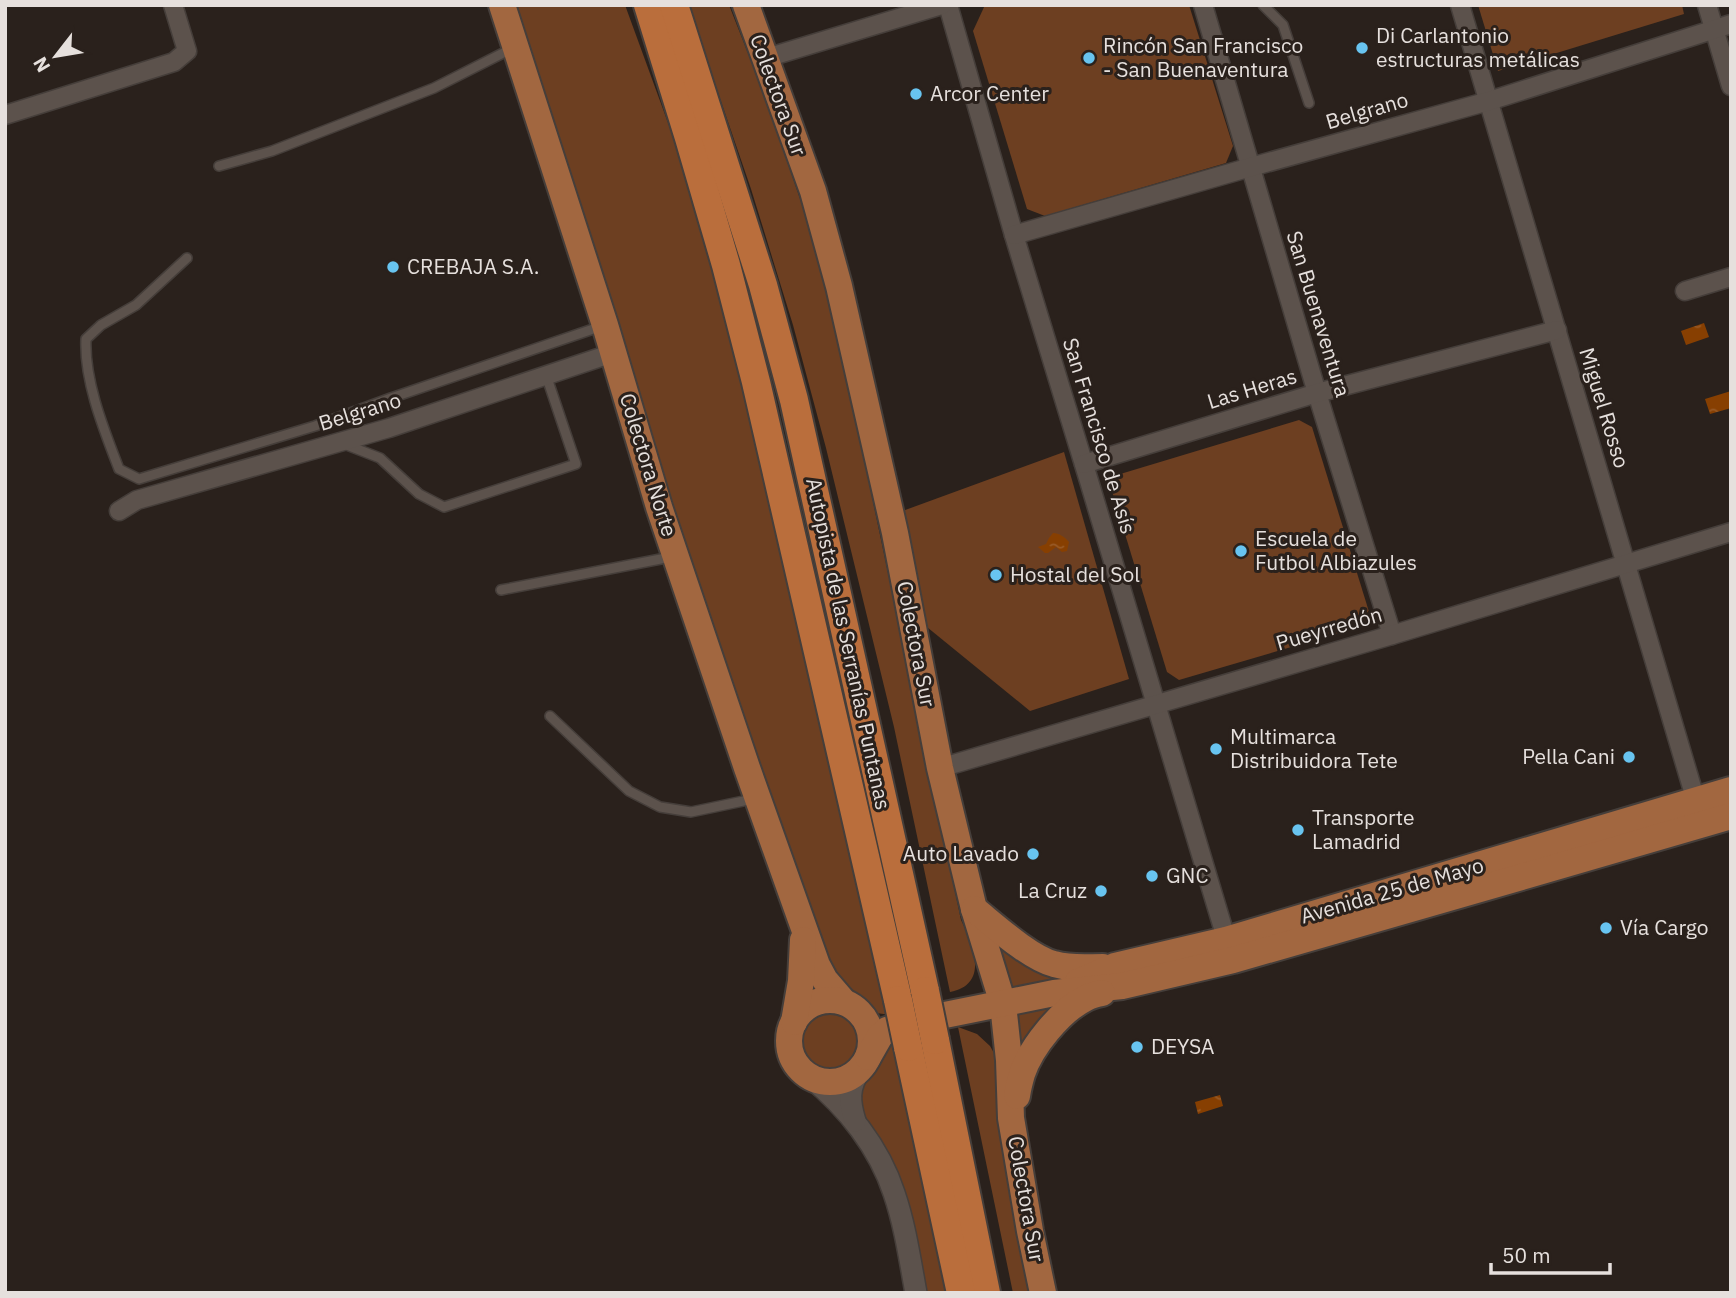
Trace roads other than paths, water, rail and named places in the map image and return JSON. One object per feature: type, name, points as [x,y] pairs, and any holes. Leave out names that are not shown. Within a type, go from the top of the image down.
[{"type":"highway","name":"Autopista de las Serranías Puntanas","points":[[648,5],[726,265],[749,356],[898,1000],[919,1036],[986,1293]]},
{"type":"highway","name":"Autopista de las Serranías Puntanas","points":[[675,5],[763,285],[794,400],[925,991],[919,1036],[961,1293]]},
{"type":"main road","name":"Colectora Norte","points":[[502,5],[605,325],[659,507],[787,883],[817,965],[825,980],[851,1006]]},
{"type":"main road","name":"Colectora Sur","points":[[746,5],[813,191],[839,286],[895,533],[940,768],[974,909],[1003,1004],[1011,1118],[1043,1293]]},
{"type":"main road","name":"Avenida 25 de Mayo","points":[[864,1063],[880,1036],[887,1030],[919,1036],[1003,1004],[1230,950],[1700,812],[1731,790]]},
{"type":"main road","name":"Avenida 25 de Mayo","points":[[1700,812],[1731,816]]},
{"type":"main road","points":[[974,909],[1021,947],[1051,964],[1119,976]]},
{"type":"main road","name":"Colectora Norte","points":[[794,1022],[801,981],[802,921]]},
{"type":"main road","points":[[1011,1118],[1023,1072],[1034,1050],[1050,1028],[1072,1008],[1119,976]]},
{"type":"main road","points":[[833,999],[851,1006],[867,1021],[872,1034],[871,1048],[864,1063],[848,1078],[835,1082],[810,1077],[799,1068],[792,1057],[790,1029],[796,1017],[806,1006],[819,1000],[833,999]]},
{"type":"main road","name":"Avenida 25 de Mayo","points":[[851,1006],[874,1020],[919,1036]]},
{"type":"street","points":[[5,115],[174,62],[187,51],[173,5]]},
{"type":"street","points":[[766,58],[942,5]]},
{"type":"street","name":"San Francisco de Asís","points":[[948,5],[1014,235],[1230,950]]},
{"type":"street","name":"San Buenaventura","points":[[1203,5],[1317,393],[1392,635]]},
{"type":"street","name":"Miguel Rosso","points":[[1460,5],[1700,812]]},
{"type":"street","points":[[1707,5],[1722,27],[1731,86]]},
{"type":"street","name":"Belgrano","points":[[1014,235],[1489,101],[1722,27]]},
{"type":"street","points":[[1685,291],[1731,277]]},
{"type":"street","name":"Las Heras","points":[[1084,464],[1317,393],[1557,330]]},
{"type":"street","name":"Belgrano","points":[[119,511],[137,500],[389,428],[613,353]]},
{"type":"street","name":"Pueyrredón","points":[[940,768],[1731,532]]},
{"type":"street","points":[[855,1123],[850,1103],[856,1076],[864,1063]]},
{"type":"street","points":[[810,1077],[833,1096],[877,1154],[894,1192],[916,1293]]},
{"type":"lane","points":[[1263,5],[1283,24],[1309,103]]},
{"type":"lane","points":[[219,166],[272,151],[434,88],[514,47]]},
{"type":"lane","points":[[187,258],[136,305],[101,325],[86,339],[85,358],[101,421],[118,469],[139,479],[314,426],[605,325]]},
{"type":"lane","points":[[339,442],[380,458],[419,494],[444,507],[576,464],[546,375]]},
{"type":"lane","points":[[501,590],[677,556]]},
{"type":"lane","points":[[550,716],[629,791],[660,807],[691,812],[759,798]]},
{"type":"water","points":[[1704,323],[1709,337],[1686,345],[1681,331]]},
{"type":"water","points":[[1731,391],[1731,408],[1710,414],[1705,399]]},
{"type":"water","points":[[1053,533],[1069,542],[1067,551],[1062,552],[1056,547],[1045,553],[1038,547],[1046,544]]},
{"type":"water","points":[[1220,1095],[1223,1106],[1198,1114],[1195,1102]]},
{"type":"place","name":"Di Carlantonio estructuras metálicas","points":[[1362,48]]},
{"type":"place","name":"Rincón San Francisco - San Buenaventura","points":[[1089,58]]},
{"type":"place","name":"Arcor Center","points":[[916,94]]},
{"type":"place","name":"CREBAJA S.A.","points":[[393,267]]},
{"type":"place","name":"Escuela de Futbol Albiazules","points":[[1241,551]]},
{"type":"place","name":"Hostal del Sol","points":[[996,575]]},
{"type":"place","name":"Multimarca Distribuidora Tete","points":[[1216,749]]},
{"type":"place","name":"Pella Cani","points":[[1629,757]]},
{"type":"place","name":"Transporte Lamadrid","points":[[1298,830]]},
{"type":"place","name":"Auto Lavado","points":[[1033,854]]},
{"type":"place","name":"GNC","points":[[1152,876]]},
{"type":"place","name":"La Cruz","points":[[1101,891]]},
{"type":"place","name":"Vía Cargo","points":[[1606,928]]},
{"type":"place","name":"DEYSA","points":[[1137,1047]]}]
